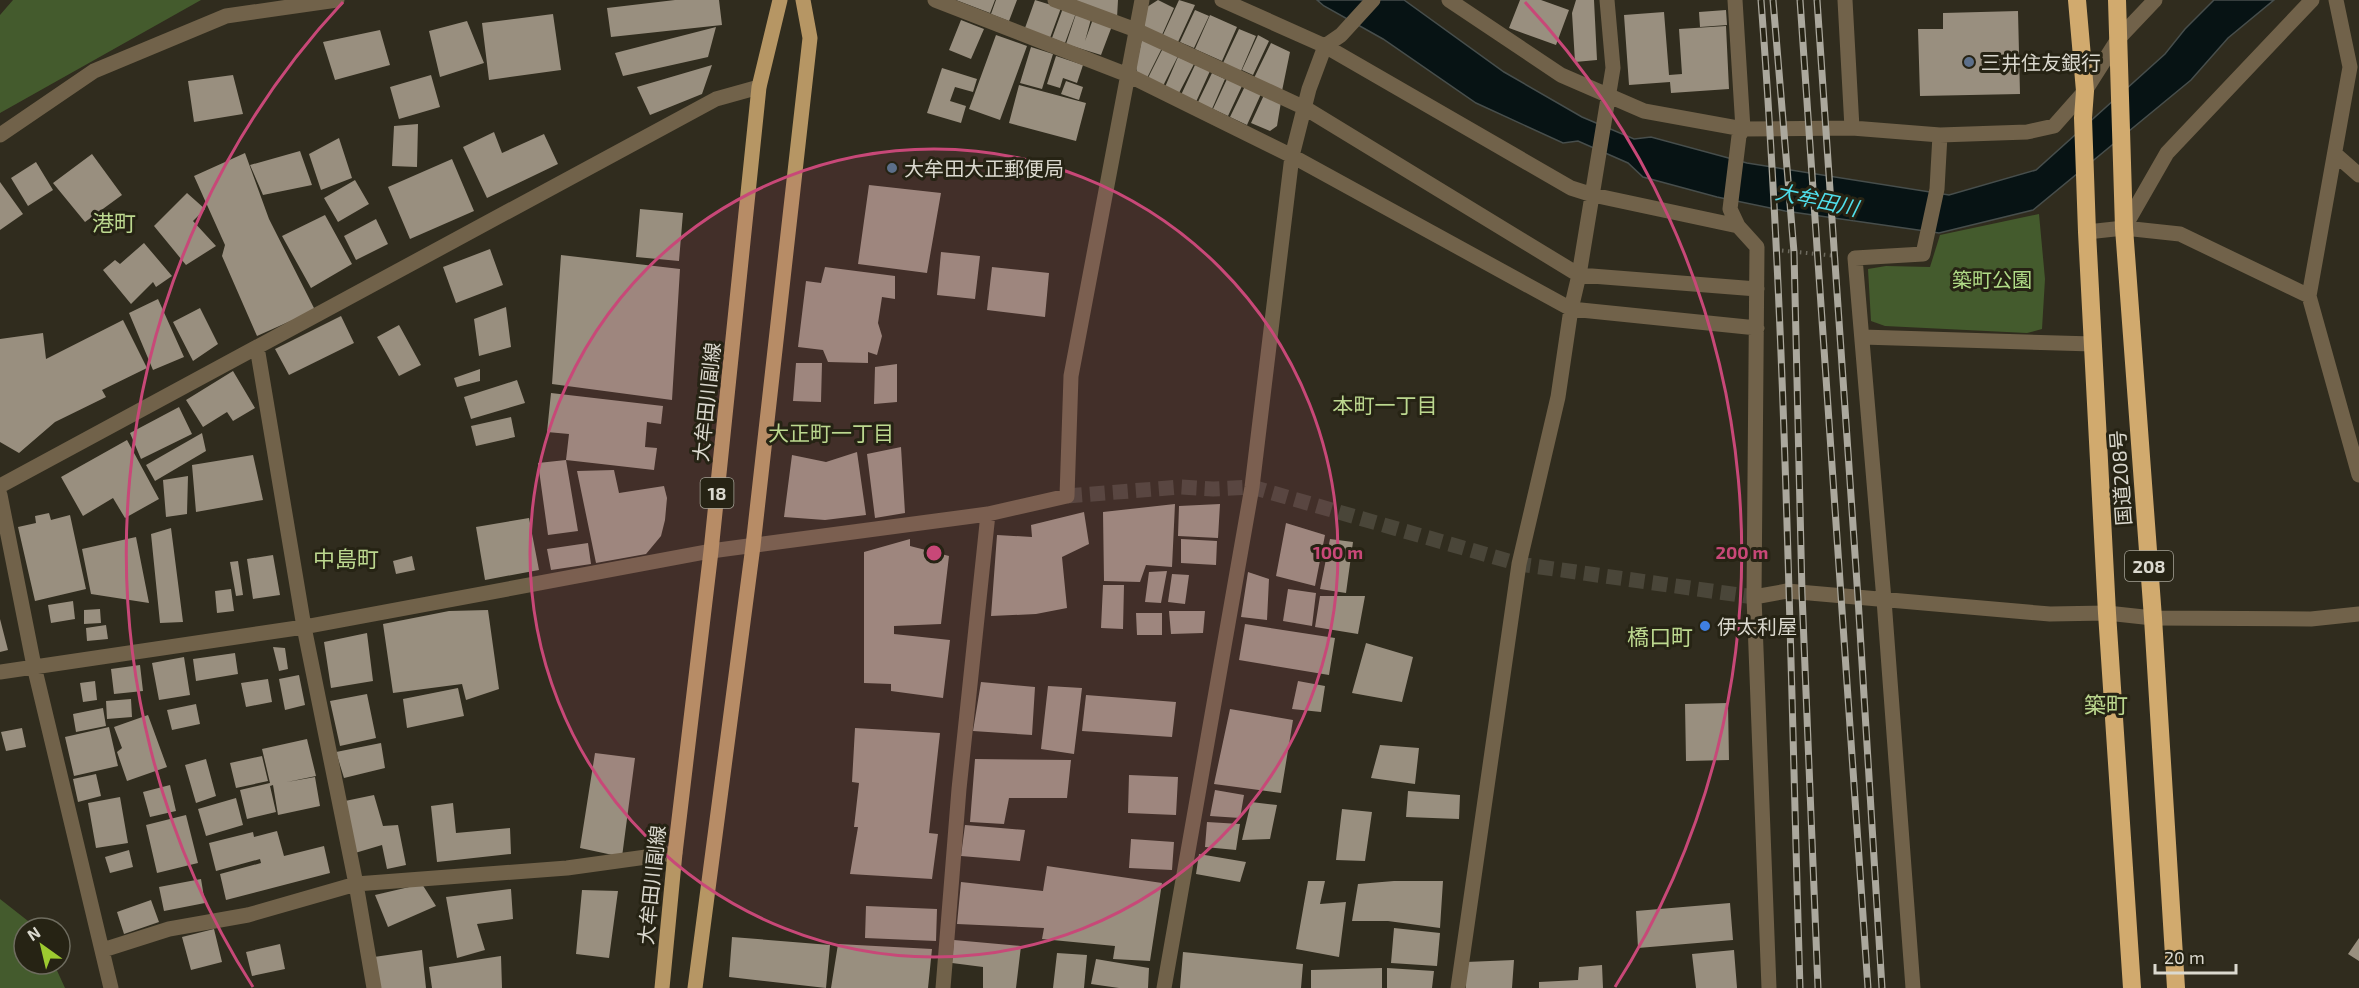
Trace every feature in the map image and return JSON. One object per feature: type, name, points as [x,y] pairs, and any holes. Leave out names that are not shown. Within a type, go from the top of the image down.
[{"type":"highway","name":"国道208号","points":[[2078,0],[2085,91],[2083,118],[2107,613],[2132,988]]},
{"type":"highway","name":"国道208号","points":[[2117,0],[2124,228],[2153,618],[2176,988]]},
{"type":"main road","name":"大牟田川副線","points":[[662,988],[675,853],[711,551],[759,87],[780,0]]},
{"type":"main road","name":"18","points":[[695,988],[753,546],[810,38],[803,0]]},
{"type":"street","points":[[0,135],[94,71],[226,16],[337,0]]},
{"type":"street","points":[[935,0],[1128,75],[1292,156],[1571,309],[1757,328]]},
{"type":"street","points":[[1055,0],[1136,30],[1305,108],[1580,274],[1757,289]]},
{"type":"street","points":[[0,672],[304,627],[711,551],[988,514],[1067,496],[1071,376],[1142,0]]},
{"type":"street","points":[[1222,0],[1325,46],[1571,188],[1593,188],[1738,226]]},
{"type":"street","points":[[1164,988],[1252,488],[1292,156],[1309,89],[1325,46],[1341,35],[1373,0]]},
{"type":"street","points":[[1449,0],[1561,75],[1644,111],[1741,132],[1852,128],[1940,135],[2027,132],[2054,126],[2085,91],[2118,39],[2155,0]]},
{"type":"street","points":[[1458,988],[1519,564],[1558,397],[1613,68],[1607,0]]},
{"type":"street","points":[[1735,0],[1741,132],[1730,209],[1738,226],[1757,247],[1754,597],[1769,988]]},
{"type":"street","points":[[1845,0],[1852,128]]},
{"type":"street","points":[[2124,228],[2167,153],[2312,0]]},
{"type":"street","points":[[2336,0],[2353,88],[2335,154],[2309,296],[2359,475]]},
{"type":"street","points":[[0,486],[716,99],[759,87]]},
{"type":"street","points":[[1913,988],[1884,600],[1855,258],[1923,254],[1937,189],[1940,135]]},
{"type":"street","points":[[2335,154],[2359,175]]},
{"type":"street","points":[[2088,232],[2124,228],[2180,234],[2309,296]]},
{"type":"street","points":[[1862,337],[2093,344]]},
{"type":"street","points":[[257,347],[304,627],[356,884],[374,988]]},
{"type":"street","points":[[0,495],[34,666],[111,988]]},
{"type":"street","points":[[943,988],[959,789],[988,514]]},
{"type":"street","points":[[1754,597],[1787,591],[2050,614],[2107,613],[2153,618],[2311,619],[2359,614]]},
{"type":"street","points":[[103,950],[169,929],[248,915],[356,884],[567,868],[675,853]]},
{"type":"path","points":[[1757,247],[1855,258]]},
{"type":"green space","points":[[13,0],[201,0],[0,113],[0,15]]},
{"type":"green space","name":"築町公園","points":[[2039,214],[2045,279],[2042,329],[2027,333],[1885,326],[1871,321],[1868,269],[1886,266],[1930,267],[1940,235]]},
{"type":"green space","points":[[0,899],[22,916],[12,916],[12,976],[60,976],[65,988],[0,988]]},
{"type":"water","name":"大牟田川","points":[[1317,0],[1404,0],[1504,72],[1582,117],[1634,139],[1651,137],[1747,163],[1949,195],[2036,170],[2165,54],[2185,29],[2214,0],[2274,0],[2228,38],[2191,80],[2033,210],[1939,233],[1785,211],[1717,197],[1643,177],[1628,163],[1578,141],[1563,143],[1476,103],[1383,39]]},
{"type":"building","points":[[675,0],[719,0],[722,25],[611,37],[607,8]]},
{"type":"building","points":[[956,0],[995,0],[990,13]]},
{"type":"building","points":[[996,0],[1017,0],[1009,21],[991,14]]},
{"type":"building","points":[[1035,0],[1061,8],[1050,38],[1025,28]]},
{"type":"building","points":[[1066,0],[1118,0],[1117,18]]},
{"type":"building","points":[[1158,0],[1174,8],[1162,35],[1144,28],[1147,7]]},
{"type":"building","points":[[1179,0],[1195,5],[1178,42],[1163,35]]},
{"type":"building","points":[[1520,0],[1541,0],[1569,10],[1556,45],[1509,28]]},
{"type":"building","points":[[1576,0],[1594,0],[1597,60],[1575,62],[1572,13]]},
{"type":"building","points":[[1063,8],[1076,13],[1065,43],[1052,38]]},
{"type":"building","points":[[1195,10],[1209,16],[1194,48],[1180,42]]},
{"type":"building","points":[[1726,10],[1727,25],[1700,27],[1699,12]]},
{"type":"building","name":"三井住友銀行","points":[[2018,11],[2020,94],[1920,96],[1918,29],[1943,29],[1943,13]]},
{"type":"building","points":[[1664,12],[1669,75],[1682,74],[1679,29],[1726,26],[1729,89],[1671,93],[1670,82],[1629,85],[1624,15]]},
{"type":"building","points":[[553,14],[561,70],[489,80],[482,23]]},
{"type":"building","points":[[1076,14],[1091,19],[1085,41],[1093,19],[1112,26],[1101,55],[1066,44]]},
{"type":"building","points":[[1210,15],[1237,27],[1222,61],[1195,49]]},
{"type":"building","points":[[961,20],[984,29],[971,59],[949,50]]},
{"type":"building","points":[[467,21],[484,63],[440,77],[429,31]]},
{"type":"building","points":[[716,27],[708,57],[623,76],[615,53]]},
{"type":"building","points":[[1239,29],[1256,36],[1241,71],[1223,63]]},
{"type":"building","points":[[380,30],[390,65],[335,80],[323,42]]},
{"type":"building","points":[[996,35],[1027,46],[1000,120],[969,109]]},
{"type":"building","points":[[1258,35],[1269,41],[1253,75],[1242,70]]},
{"type":"building","points":[[1142,39],[1162,48],[1147,78],[1137,73],[1136,67]]},
{"type":"building","points":[[1271,43],[1290,52],[1282,91],[1254,78]]},
{"type":"building","points":[[1031,47],[1053,54],[1042,89],[1020,83]]},
{"type":"building","points":[[1163,48],[1178,56],[1163,86],[1148,78]]},
{"type":"building","points":[[1056,56],[1083,65],[1077,83],[1063,78],[1060,88],[1047,84]]},
{"type":"building","points":[[1178,57],[1194,64],[1179,93],[1165,87]]},
{"type":"building","points":[[712,65],[702,94],[650,115],[637,87]]},
{"type":"building","points":[[1195,65],[1210,71],[1196,102],[1181,95]]},
{"type":"building","points":[[942,68],[977,79],[973,92],[955,87],[950,101],[966,106],[961,123],[927,113]]},
{"type":"building","points":[[1212,73],[1225,79],[1212,109],[1198,102]]},
{"type":"building","points":[[233,75],[243,114],[194,122],[188,81]]},
{"type":"building","points":[[431,75],[440,107],[399,119],[390,87]]},
{"type":"building","points":[[1227,79],[1242,86],[1228,116],[1213,109]]},
{"type":"building","points":[[1066,81],[1083,87],[1079,100],[1061,94]]},
{"type":"building","points":[[1019,85],[1086,103],[1076,141],[1009,123]]},
{"type":"building","points":[[1245,86],[1261,94],[1247,125],[1230,117]]},
{"type":"building","points":[[1264,95],[1281,102],[1277,126],[1270,131],[1251,123]]},
{"type":"building","points":[[418,124],[417,167],[392,166],[394,126]]},
{"type":"building","points":[[494,132],[502,153],[544,134],[558,164],[487,198],[463,147]]},
{"type":"building","points":[[339,138],[352,178],[321,190],[309,154]]},
{"type":"building","points":[[300,151],[312,185],[263,195],[250,165]]},
{"type":"building","points":[[245,153],[269,219],[315,310],[257,336],[222,256],[225,245],[194,176]]},
{"type":"building","points":[[92,154],[122,195],[85,222],[53,183]]},
{"type":"building","points":[[452,159],[474,211],[410,239],[388,187]]},
{"type":"building","points":[[36,162],[53,190],[28,206],[11,178]]},
{"type":"building","points":[[355,180],[369,204],[338,222],[324,198]]},
{"type":"building","points":[[0,182],[23,214],[0,230]]},
{"type":"building","points":[[869,185],[941,193],[927,273],[858,264]]},
{"type":"building","points":[[187,193],[205,209],[193,221],[216,246],[186,265],[154,226]]},
{"type":"building","points":[[640,209],[683,213],[679,261],[636,257]]},
{"type":"building","points":[[325,215],[352,264],[311,288],[282,236]]},
{"type":"building","points":[[376,219],[388,244],[356,260],[344,236]]},
{"type":"building","points":[[144,243],[172,276],[156,287],[153,282],[131,304],[103,270],[115,260],[120,264]]},
{"type":"building","points":[[490,249],[503,285],[456,303],[443,267]]},
{"type":"building","points":[[941,252],[980,256],[975,299],[937,295]]},
{"type":"building","points":[[561,255],[680,269],[672,400],[552,384]]},
{"type":"building","points":[[825,267],[895,276],[895,299],[882,297],[878,323],[882,336],[877,355],[868,352],[868,363],[828,362],[823,350],[798,347],[806,281],[821,283]]},
{"type":"building","points":[[992,267],[1049,273],[1045,317],[987,310]]},
{"type":"building","points":[[158,299],[184,357],[153,370],[129,313]]},
{"type":"building","points":[[506,307],[511,347],[479,356],[474,319]]},
{"type":"building","points":[[200,308],[218,344],[193,361],[173,322]]},
{"type":"building","points":[[341,316],[354,343],[289,375],[275,349]]},
{"type":"building","points":[[123,320],[147,368],[102,390],[106,397],[55,422],[19,453],[0,442],[0,339],[43,333],[46,359]]},
{"type":"building","points":[[399,325],[421,365],[399,376],[377,337]]},
{"type":"building","points":[[796,363],[822,363],[821,402],[793,401]]},
{"type":"building","points":[[897,364],[897,402],[874,404],[875,367]]},
{"type":"building","points":[[480,369],[480,381],[457,387],[454,378]]},
{"type":"building","points":[[233,371],[255,408],[233,421],[227,412],[203,427],[186,400]]},
{"type":"building","points":[[517,380],[525,403],[471,419],[464,397]]},
{"type":"building","points":[[551,393],[663,406],[661,424],[647,422],[645,447],[657,448],[654,470],[566,460],[569,434],[547,432]]},
{"type":"building","points":[[179,407],[192,434],[141,459],[130,433]]},
{"type":"building","points":[[511,417],[515,437],[476,446],[471,426]]},
{"type":"building","points":[[202,433],[206,451],[155,481],[146,465]]},
{"type":"building","points":[[127,440],[159,499],[125,518],[113,498],[83,516],[61,477]]},
{"type":"building","points":[[901,447],[905,513],[875,518],[867,454]]},
{"type":"building","points":[[857,452],[866,515],[825,520],[784,517],[792,455],[826,462]]},
{"type":"building","points":[[253,455],[263,500],[196,512],[192,465]]},
{"type":"building","points":[[566,460],[578,531],[548,535],[538,463]]},
{"type":"building","points":[[614,470],[619,493],[664,486],[667,498],[665,520],[661,536],[646,554],[596,563],[577,471]]},
{"type":"building","points":[[188,476],[187,514],[166,517],[163,480]]},
{"type":"building","points":[[1175,504],[1172,567],[1146,565],[1140,582],[1104,581],[1103,512]]},
{"type":"building","points":[[1220,504],[1218,538],[1178,536],[1179,506]]},
{"type":"building","points":[[1084,512],[1089,544],[1062,557],[1067,608],[1036,614],[991,616],[997,535],[1032,537],[1031,525]]},
{"type":"building","points":[[49,513],[51,520],[70,515],[86,589],[35,601],[18,527],[36,523],[35,516]]},
{"type":"building","points":[[529,518],[539,570],[485,580],[476,527]]},
{"type":"building","points":[[1286,523],[1325,535],[1315,586],[1276,576]]},
{"type":"building","points":[[171,528],[183,622],[160,623],[151,534]]},
{"type":"building","points":[[136,537],[149,603],[91,594],[82,549]]},
{"type":"building","points":[[910,539],[910,546],[949,556],[941,624],[894,626],[894,634],[950,640],[943,698],[891,691],[891,684],[864,683],[864,552]]},
{"type":"building","points":[[1181,539],[1217,541],[1216,565],[1181,563]]},
{"type":"building","points":[[1330,539],[1353,542],[1346,593],[1320,589]]},
{"type":"building","points":[[588,543],[591,564],[551,570],[547,549]]},
{"type":"building","points":[[273,555],[280,595],[253,599],[247,559]]},
{"type":"building","points":[[412,556],[415,570],[396,574],[393,561]]},
{"type":"building","points":[[238,561],[243,595],[236,596],[230,562]]},
{"type":"building","points":[[1167,571],[1161,603],[1145,602],[1149,572]]},
{"type":"building","points":[[1248,572],[1269,579],[1267,620],[1241,617]]},
{"type":"building","points":[[1172,574],[1189,575],[1185,604],[1168,602]]},
{"type":"building","points":[[1103,585],[1124,585],[1123,629],[1101,628]]},
{"type":"building","points":[[231,589],[234,611],[217,613],[215,591]]},
{"type":"building","points":[[1288,589],[1316,593],[1312,626],[1283,621]]},
{"type":"building","points":[[1320,596],[1365,596],[1358,634],[1315,627]]},
{"type":"building","points":[[73,601],[75,619],[51,623],[48,605]]},
{"type":"building","points":[[100,609],[101,623],[84,624],[84,610]]},
{"type":"building","points":[[488,610],[499,689],[466,700],[462,684],[393,693],[383,624],[449,611]]},
{"type":"building","points":[[1169,611],[1205,611],[1203,633],[1171,634]]},
{"type":"building","points":[[1136,613],[1162,613],[1162,635],[1137,635]]},
{"type":"building","points":[[0,619],[8,650],[0,652]]},
{"type":"building","points":[[1245,624],[1335,638],[1329,675],[1239,660]]},
{"type":"building","points":[[106,625],[108,639],[87,641],[86,628]]},
{"type":"building","points":[[367,633],[373,681],[331,688],[324,642]]},
{"type":"building","points":[[1366,643],[1413,657],[1402,702],[1352,693]]},
{"type":"building","points":[[273,647],[285,648],[288,669],[279,671]]},
{"type":"building","points":[[235,653],[238,674],[196,681],[193,659]]},
{"type":"building","points":[[184,657],[190,695],[159,700],[152,663]]},
{"type":"building","points":[[140,665],[143,691],[114,694],[111,669]]},
{"type":"building","points":[[299,675],[305,705],[285,710],[279,679]]},
{"type":"building","points":[[268,679],[272,702],[246,707],[241,683]]},
{"type":"building","points":[[95,681],[97,700],[83,702],[80,683]]},
{"type":"building","points":[[1298,681],[1325,686],[1321,712],[1292,709]]},
{"type":"building","points":[[981,682],[1035,687],[1032,735],[973,731]]},
{"type":"building","points":[[1048,686],[1082,688],[1074,754],[1041,749]]},
{"type":"building","points":[[458,688],[464,716],[407,728],[403,699]]},
{"type":"building","points":[[367,694],[376,738],[340,746],[330,701]]},
{"type":"building","points":[[1086,695],[1176,702],[1172,737],[1082,731]]},
{"type":"building","points":[[131,699],[132,717],[107,719],[106,701]]},
{"type":"building","points":[[1728,703],[1729,760],[1686,761],[1685,704]]},
{"type":"building","points":[[196,704],[200,724],[172,730],[167,710]]},
{"type":"building","points":[[103,708],[106,726],[76,732],[73,714]]},
{"type":"building","points":[[1230,709],[1293,720],[1281,793],[1214,784]]},
{"type":"building","points":[[148,715],[167,767],[127,781],[117,752],[122,748],[114,727]]},
{"type":"building","points":[[109,727],[118,766],[74,776],[65,737]]},
{"type":"building","points":[[22,728],[26,747],[6,751],[1,732]]},
{"type":"building","points":[[855,728],[940,733],[929,833],[938,834],[932,879],[850,874],[858,827],[854,827],[859,783],[852,782]]},
{"type":"building","points":[[307,739],[316,776],[287,782],[315,777],[320,806],[278,815],[273,785],[270,786],[276,812],[247,819],[240,790],[270,783],[262,749]]},
{"type":"building","points":[[381,743],[385,768],[344,778],[336,752]]},
{"type":"building","points":[[1380,745],[1419,748],[1415,784],[1371,778]]},
{"type":"building","points":[[595,753],[635,758],[622,857],[580,848]]},
{"type":"building","points":[[262,756],[268,781],[236,788],[230,763]]},
{"type":"building","points":[[206,759],[216,796],[196,803],[185,765]]},
{"type":"building","points":[[975,759],[1071,760],[1067,798],[1009,798],[1004,824],[970,822]]},
{"type":"building","points":[[96,774],[101,796],[78,802],[73,779]]},
{"type":"building","points":[[1129,775],[1178,777],[1176,815],[1128,813]]},
{"type":"building","points":[[170,785],[176,811],[150,817],[143,792]]},
{"type":"building","points":[[1215,790],[1244,795],[1240,818],[1210,816]]},
{"type":"building","points":[[1408,791],[1460,795],[1459,819],[1406,817]]},
{"type":"building","points":[[374,795],[383,826],[398,825],[406,865],[387,869],[382,845],[355,853],[345,801]]},
{"type":"building","points":[[120,797],[128,843],[96,848],[88,803]]},
{"type":"building","points":[[236,798],[243,825],[206,836],[198,809]]},
{"type":"building","points":[[1251,802],[1277,805],[1270,839],[1242,840]]},
{"type":"building","points":[[453,803],[456,833],[510,828],[511,854],[437,862],[431,806]]},
{"type":"building","points":[[1342,809],[1372,812],[1365,861],[1336,860]]},
{"type":"building","points":[[186,815],[198,863],[157,873],[146,825]]},
{"type":"building","points":[[1207,822],[1240,824],[1236,850],[1205,847]]},
{"type":"building","points":[[965,825],[1025,830],[1020,861],[961,856]]},
{"type":"building","points":[[277,831],[284,856],[324,846],[330,873],[226,900],[220,874],[261,863],[260,859],[216,871],[209,843],[253,832],[254,837]]},
{"type":"building","points":[[1131,839],[1174,842],[1172,870],[1129,868]]},
{"type":"building","points":[[129,850],[133,867],[110,873],[105,857]]},
{"type":"building","points":[[1199,854],[1246,862],[1240,882],[1196,874]]},
{"type":"building","points":[[1047,866],[1162,883],[1150,961],[1113,959],[1115,946],[1042,939],[1044,928],[957,924],[961,882],[1043,891]]},
{"type":"building","points":[[201,879],[205,903],[164,911],[159,887]]},
{"type":"building","points":[[1308,881],[1325,881],[1320,904],[1346,902],[1339,957],[1296,949]]},
{"type":"building","points":[[1443,881],[1440,928],[1388,921],[1352,921],[1358,884]]},
{"type":"building","points":[[422,884],[436,906],[388,927],[375,895]]},
{"type":"building","points":[[511,889],[513,919],[477,924],[485,950],[457,958],[446,897]]},
{"type":"building","points":[[582,890],[618,891],[609,958],[576,954]]},
{"type":"building","points":[[151,900],[159,922],[124,934],[117,912]]},
{"type":"building","points":[[1730,903],[1733,940],[1638,948],[1636,911]]},
{"type":"building","points":[[866,906],[937,909],[936,941],[865,938]]},
{"type":"building","points":[[1394,928],[1440,933],[1437,966],[1391,963]]},
{"type":"building","points":[[214,929],[222,962],[191,970],[182,937]]},
{"type":"building","points":[[732,937],[830,945],[826,988],[729,977]]},
{"type":"building","points":[[2359,938],[2359,961],[2348,954]]},
{"type":"building","points":[[954,940],[1021,946],[1016,988],[983,988],[983,967],[952,963]]},
{"type":"building","points":[[280,944],[285,969],[252,976],[246,952]]},
{"type":"building","points":[[838,944],[932,949],[928,988],[831,988]]},
{"type":"building","points":[[422,950],[426,988],[380,988],[374,957]]},
{"type":"building","points":[[1734,950],[1737,988],[1696,988],[1692,954]]},
{"type":"building","points":[[1183,952],[1303,964],[1301,988],[1180,988]]},
{"type":"building","points":[[1057,953],[1087,955],[1084,988],[1053,988]]},
{"type":"building","points":[[501,956],[502,988],[432,988],[429,967]]},
{"type":"building","points":[[1096,959],[1149,968],[1148,988],[1119,988],[1091,984]]},
{"type":"building","points":[[1514,960],[1512,988],[1466,988],[1466,962]]},
{"type":"building","points":[[1602,965],[1603,988],[1539,988],[1539,982],[1578,980],[1579,967]]},
{"type":"building","points":[[1382,968],[1382,988],[1311,988],[1311,970]]},
{"type":"building","points":[[1387,968],[1434,971],[1432,988],[1387,988]]},
{"type":"tunnel","points":[[1067,496],[1181,487],[1213,489],[1252,487],[1519,564],[1754,597]]},
{"type":"railway","points":[[1761,0],[1782,370],[1800,988]]},
{"type":"railway","points":[[1773,0],[1794,252],[1802,593],[1818,988]]},
{"type":"railway","points":[[1800,0],[1868,988]]},
{"type":"railway","points":[[1817,0],[1882,988]]},
{"type":"place","name":"三井住友銀行","points":[[1969,62]]},
{"type":"place","name":"大牟田大正郵便局","points":[[892,168]]},
{"type":"place","name":"伊太利屋","points":[[1705,626]]},
{"type":"district","name":"港町","points":[[114,222]]},
{"type":"district","name":"本町一丁目","points":[[1385,404]]},
{"type":"district","name":"大正町一丁目","points":[[831,432]]},
{"type":"district","name":"中島町","points":[[346,558]]},
{"type":"district","name":"橋口町","points":[[1660,636]]},
{"type":"district","name":"築町","points":[[2106,704]]}]
